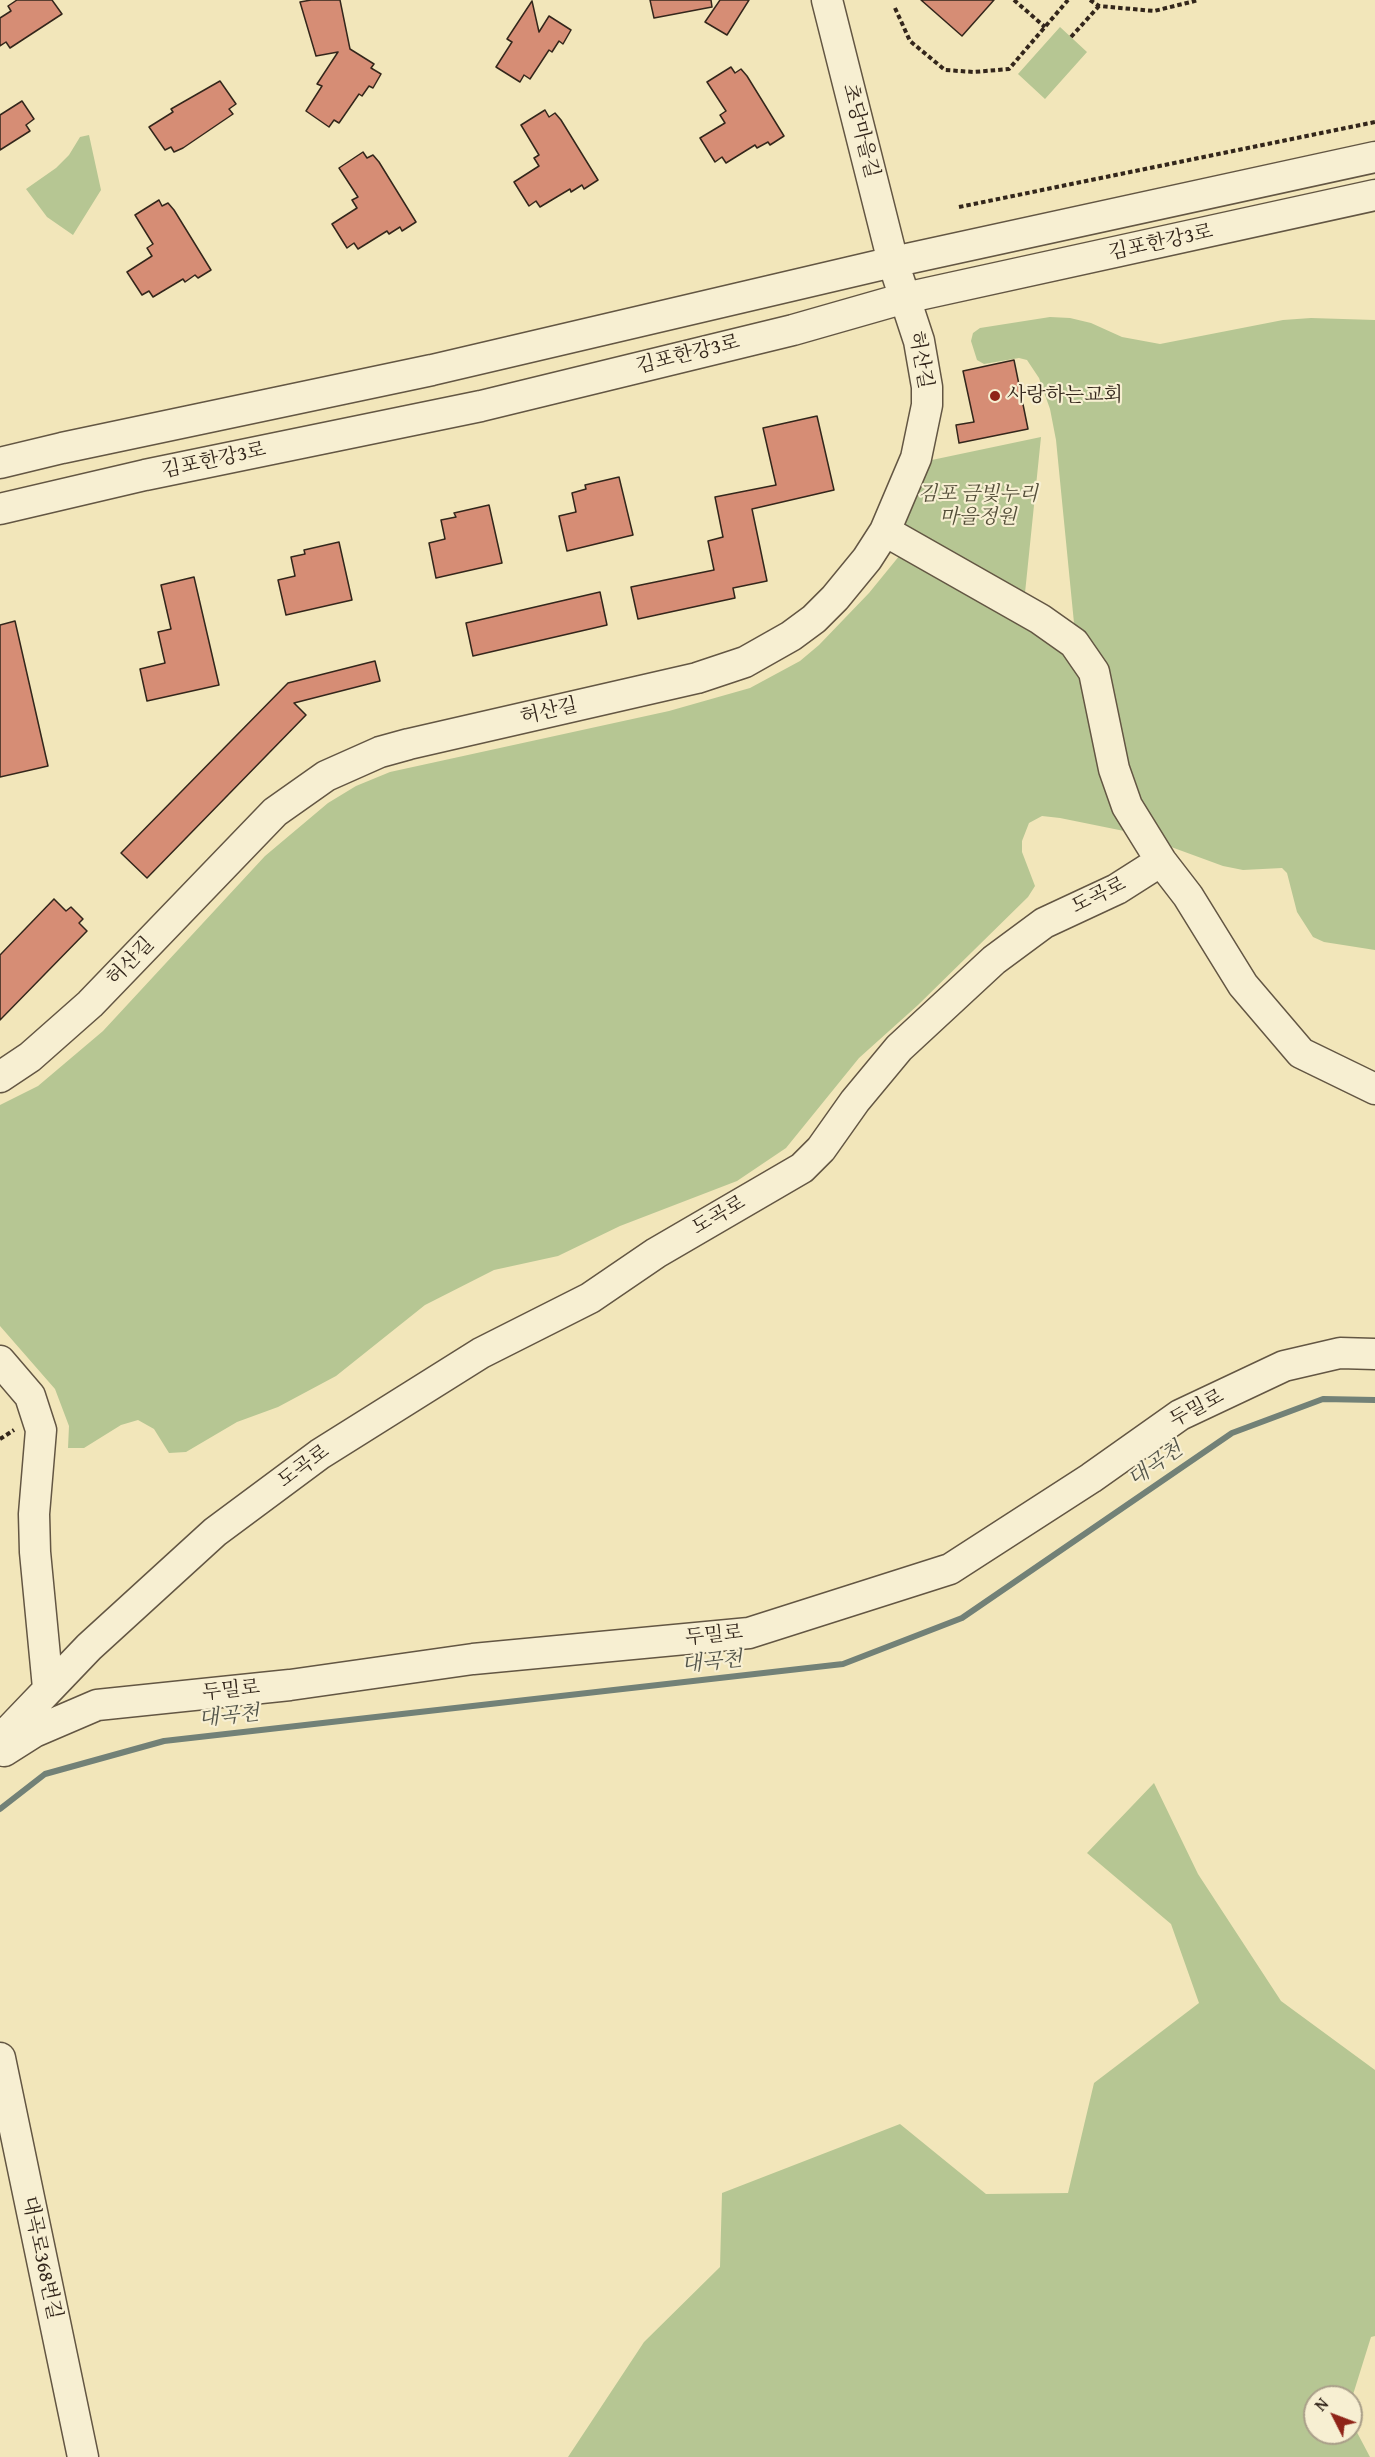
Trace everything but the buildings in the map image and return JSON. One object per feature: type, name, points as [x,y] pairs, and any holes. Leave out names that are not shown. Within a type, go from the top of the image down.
[{"type":"street","name":"초당마을길","points":[[827,0],[893,262]]},
{"type":"street","name":"김포한강3로","points":[[0,463],[62,447],[432,370],[893,262],[1375,157]]},
{"type":"street","name":"김포한강3로","points":[[0,509],[145,475],[481,406],[793,330],[905,298],[1375,195]]},
{"type":"street","name":"허산길","points":[[0,1077],[30,1057],[90,1004],[275,812],[326,776],[362,759],[409,744],[697,678],[745,662],[814,620],[842,590],[885,531],[916,458],[927,405],[924,367],[893,262]]},
{"type":"street","points":[[885,531],[1040,619],[1074,643],[1094,672],[1114,769],[1127,806],[1161,861],[1188,896],[1243,986],[1301,1053],[1375,1089]]},
{"type":"street","name":"도곡로","points":[[0,1740],[48,1688],[215,1532],[320,1454],[481,1353],[590,1298],[656,1253],[802,1168],[821,1149],[855,1101],[899,1048],[994,960],[1044,923],[1117,889],[1161,861]]},
{"type":"street","name":"두밀로","points":[[0,1754],[34,1732],[97,1705],[290,1685],[473,1659],[749,1633],[950,1569],[1091,1478],[1180,1415],[1284,1366],[1340,1353],[1375,1354]]},
{"type":"street","points":[[0,1361],[30,1396],[41,1430],[34,1514],[34,1552],[48,1688]]},
{"type":"street","name":"대곡로368번길","points":[[0,2058],[83,2457]]},
{"type":"path","points":[[1014,0],[1045,27]]},
{"type":"path","points":[[895,8],[910,41],[945,70],[974,72],[1009,69],[1068,0]]},
{"type":"path","points":[[1090,0],[1099,6],[1154,11],[1199,0]]},
{"type":"path","points":[[1071,37],[1099,6]]},
{"type":"path","points":[[959,207],[1375,122]]},
{"type":"green space","points":[[1060,27],[1087,52],[1045,99],[1018,74]]},
{"type":"green space","points":[[89,135],[101,190],[73,235],[47,217],[26,189],[56,168],[69,155],[80,137]]},
{"type":"green space","points":[[1050,317],[1070,318],[1091,323],[1122,337],[1160,344],[1283,320],[1311,318],[1375,320],[1375,950],[1324,942],[1313,937],[1297,912],[1287,873],[1282,868],[1243,870],[1223,866],[1163,844],[1143,813],[1093,650],[1074,623],[1056,440],[1050,409],[1039,378],[1027,360],[1019,358],[984,364],[977,360],[971,341],[973,333],[980,328]]},
{"type":"green space","name":"김포 금빛누리 마을정원","points":[[1041,437],[1025,593],[906,531],[902,521],[927,461]]},
{"type":"green space","points":[[900,555],[1044,636],[1076,664],[1134,833],[1042,816],[1029,823],[1022,841],[1022,852],[1035,886],[1028,897],[918,1005],[859,1058],[786,1148],[737,1181],[620,1226],[558,1256],[494,1270],[425,1305],[336,1376],[278,1407],[237,1422],[186,1452],[169,1453],[154,1429],[138,1420],[121,1425],[84,1448],[68,1448],[69,1426],[55,1389],[0,1326],[0,1105],[38,1086],[103,1031],[265,856],[328,803],[356,786],[390,772],[669,711],[750,688],[800,661],[819,645],[869,593]]},
{"type":"green space","points":[[1154,1783],[1198,1874],[1281,2001],[1375,2070],[1375,2336],[1371,2337],[1356,2385],[1303,2385],[1303,2445],[1363,2444],[1370,2457],[568,2457],[644,2342],[720,2267],[722,2193],[900,2124],[986,2194],[1068,2193],[1094,2083],[1199,2003],[1171,1924],[1087,1853]]},
{"type":"waterway","name":"대곡천","points":[[0,1809],[45,1774],[164,1741],[843,1664],[962,1618],[1232,1433],[1323,1399],[1375,1400]]},
{"type":"place","name":"사랑하는교회","points":[[995,396]]}]
